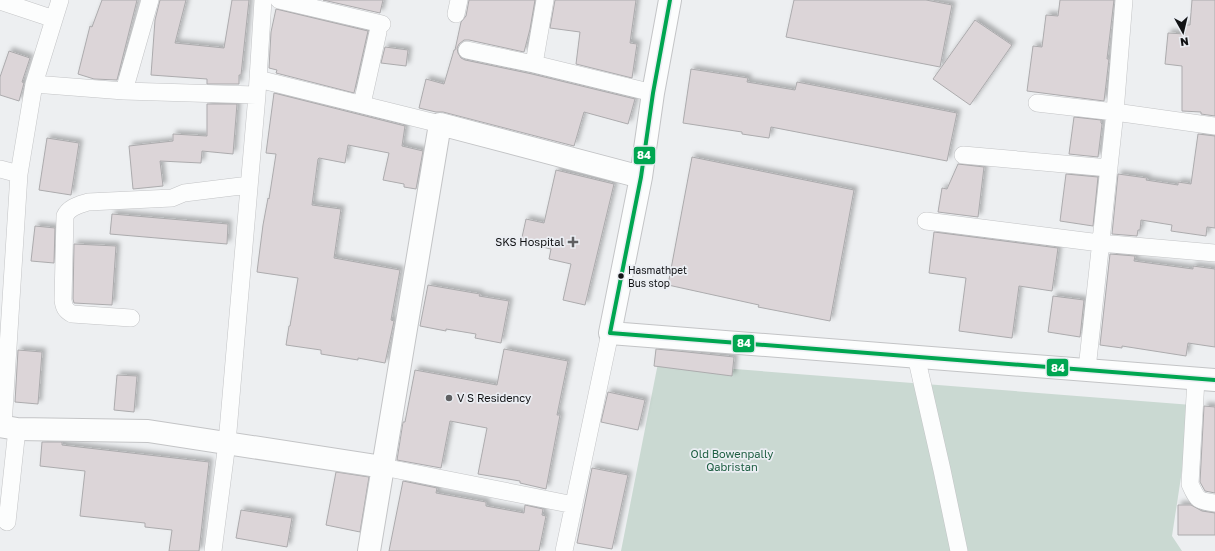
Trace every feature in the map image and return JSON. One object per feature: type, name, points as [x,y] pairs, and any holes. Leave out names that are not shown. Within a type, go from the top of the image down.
[{"type":"street","points":[[7,522],[7,427],[19,174],[34,84],[60,0]]},
{"type":"street","points":[[124,91],[150,0]]},
{"type":"street","points":[[213,551],[227,442],[257,95],[263,0]]},
{"type":"street","points":[[279,0],[380,28],[362,104]]},
{"type":"street","points":[[534,64],[545,0]]},
{"type":"street","points":[[564,551],[641,177],[653,93],[670,0]]},
{"type":"street","points":[[1087,370],[1115,112],[1124,0]]},
{"type":"street","points":[[0,1],[54,20]]},
{"type":"street","points":[[467,50],[534,64],[653,93]]},
{"type":"street","points":[[258,78],[641,177]]},
{"type":"street","points":[[34,84],[124,91],[257,95]]},
{"type":"street","points":[[1037,103],[1215,126]]},
{"type":"street","points":[[369,551],[440,124]]},
{"type":"street","points":[[963,155],[1109,168]]},
{"type":"street","points":[[0,169],[19,174]]},
{"type":"street","points":[[131,318],[72,314],[64,308],[65,216],[67,212],[77,205],[88,202],[172,198],[184,193],[249,185]]},
{"type":"street","points":[[926,221],[1100,243],[1215,253]]},
{"type":"street","points":[[610,333],[1206,380],[1190,484],[1195,496],[1198,499],[1215,503]]},
{"type":"street","points":[[916,356],[941,463],[959,551]]},
{"type":"street","points":[[7,427],[148,431],[383,466],[574,505]]},
{"type":"green space","name":"Old Bowenpally Qabristan","points":[[658,363],[1192,405],[1172,536],[1182,551],[621,551]]},
{"type":"building","points":[[102,0],[137,0],[117,80],[94,79],[78,74],[90,26],[92,27]]},
{"type":"building","points":[[160,0],[186,0],[175,43],[224,48],[232,0],[249,0],[239,84],[207,84],[207,79],[151,75],[155,20]]},
{"type":"building","points":[[323,0],[383,0],[380,13]]},
{"type":"building","points":[[469,0],[535,0],[524,52],[464,40],[457,48],[461,58],[635,99],[628,124],[584,112],[574,146],[443,112],[419,108],[426,79],[444,84],[455,50],[461,22],[466,16]]},
{"type":"building","points":[[555,0],[636,0],[630,43],[637,44],[632,78],[576,64],[580,32],[550,28]]},
{"type":"building","points":[[794,0],[926,0],[952,5],[940,67],[786,37]]},
{"type":"building","points":[[1060,0],[1114,0],[1104,101],[1027,91],[1033,46],[1042,47],[1046,15],[1058,16]]},
{"type":"building","points":[[1192,0],[1215,0],[1215,116],[1201,114],[1201,112],[1182,111],[1182,66],[1165,64],[1168,33],[1185,34],[1185,25],[1190,25]]},
{"type":"building","points":[[276,9],[368,31],[354,93],[276,73],[277,70],[269,68],[271,32]]},
{"type":"building","points":[[975,20],[1012,45],[970,105],[933,79]]},
{"type":"building","points":[[385,47],[408,50],[406,66],[381,63]]},
{"type":"building","points":[[9,51],[30,58],[22,82],[24,83],[19,101],[0,95],[0,77]]},
{"type":"building","points":[[691,69],[748,78],[747,82],[795,90],[797,82],[957,113],[947,161],[771,127],[769,138],[742,134],[742,132],[683,123]]},
{"type":"building","points":[[274,93],[405,126],[402,146],[423,151],[416,189],[404,187],[404,184],[383,180],[389,153],[348,145],[345,163],[318,159],[312,205],[341,209],[334,258],[400,270],[391,320],[394,321],[385,363],[321,354],[321,350],[286,345],[298,278],[257,272],[263,225],[268,198],[269,199],[276,154],[266,153]]},
{"type":"building","points":[[207,104],[237,104],[233,154],[202,151],[201,163],[160,161],[163,186],[133,189],[129,146],[173,141],[173,134],[207,136]]},
{"type":"building","points":[[1074,117],[1101,120],[1102,124],[1098,157],[1069,154]]},
{"type":"building","points":[[1198,134],[1215,136],[1215,228],[1207,227],[1206,236],[1171,231],[1172,225],[1141,220],[1140,230],[1138,230],[1137,236],[1112,234],[1118,174],[1147,178],[1146,180],[1178,185],[1178,182],[1191,184]]},
{"type":"building","points":[[47,138],[79,143],[71,195],[39,190]]},
{"type":"building","points":[[692,157],[854,190],[830,321],[758,307],[759,305],[668,285]]},
{"type":"building","points":[[958,164],[984,167],[978,217],[938,212],[942,188],[947,189]]},
{"type":"building","points":[[556,170],[614,184],[585,305],[563,300],[571,264],[549,259],[551,249],[521,242],[526,219],[544,223]]},
{"type":"building","points":[[1066,174],[1098,177],[1093,226],[1060,221]]},
{"type":"building","points":[[112,214],[228,224],[227,244],[110,234]]},
{"type":"building","points":[[35,226],[55,228],[54,263],[31,261]]},
{"type":"building","points":[[934,232],[1058,248],[1052,291],[1019,286],[1012,338],[959,331],[966,278],[929,273]]},
{"type":"building","points":[[74,244],[116,246],[112,305],[74,303]]},
{"type":"building","points":[[1110,254],[1135,256],[1134,261],[1193,269],[1193,266],[1215,269],[1215,347],[1188,343],[1186,356],[1122,346],[1122,348],[1100,345]]},
{"type":"building","points":[[428,285],[480,294],[479,296],[509,301],[501,343],[475,338],[476,334],[446,329],[446,331],[420,326]]},
{"type":"building","points":[[1053,296],[1084,300],[1080,337],[1048,332]]},
{"type":"building","points":[[504,349],[568,361],[557,415],[560,415],[546,489],[520,483],[520,481],[478,474],[487,428],[450,421],[441,468],[397,460],[403,422],[405,422],[415,370],[497,385]]},
{"type":"building","points":[[656,349],[734,357],[732,376],[654,366]]},
{"type":"building","points":[[18,350],[42,352],[38,404],[15,402]]},
{"type":"building","points":[[117,375],[137,376],[134,412],[114,410]]},
{"type":"building","points":[[608,392],[645,400],[638,430],[601,422]]},
{"type":"building","points":[[1204,406],[1215,407],[1215,493],[1205,491],[1200,482]]},
{"type":"building","points":[[42,442],[62,442],[62,445],[209,462],[199,551],[169,551],[172,530],[145,527],[145,523],[80,516],[85,471],[40,466]]},
{"type":"building","points":[[592,468],[628,475],[612,549],[577,543]]},
{"type":"building","points":[[336,472],[369,477],[360,532],[326,525]]},
{"type":"building","points":[[403,481],[437,488],[436,493],[486,502],[486,506],[524,513],[525,505],[543,509],[542,515],[546,516],[539,551],[389,551]]},
{"type":"building","points":[[1178,505],[1191,505],[1202,511],[1215,513],[1215,535],[1178,535]]},
{"type":"building","points":[[241,510],[292,518],[287,547],[236,538]]},
{"type":"transit line","name":"84","points":[[670,0],[653,93],[641,177],[610,333],[1215,380]]},
{"type":"place","name":"SKS Hospital","points":[[573,242]]},
{"type":"place","name":"Hasmathpet Bus stop","points":[[621,276]]},
{"type":"place","name":"V S Residency","points":[[449,398]]}]
